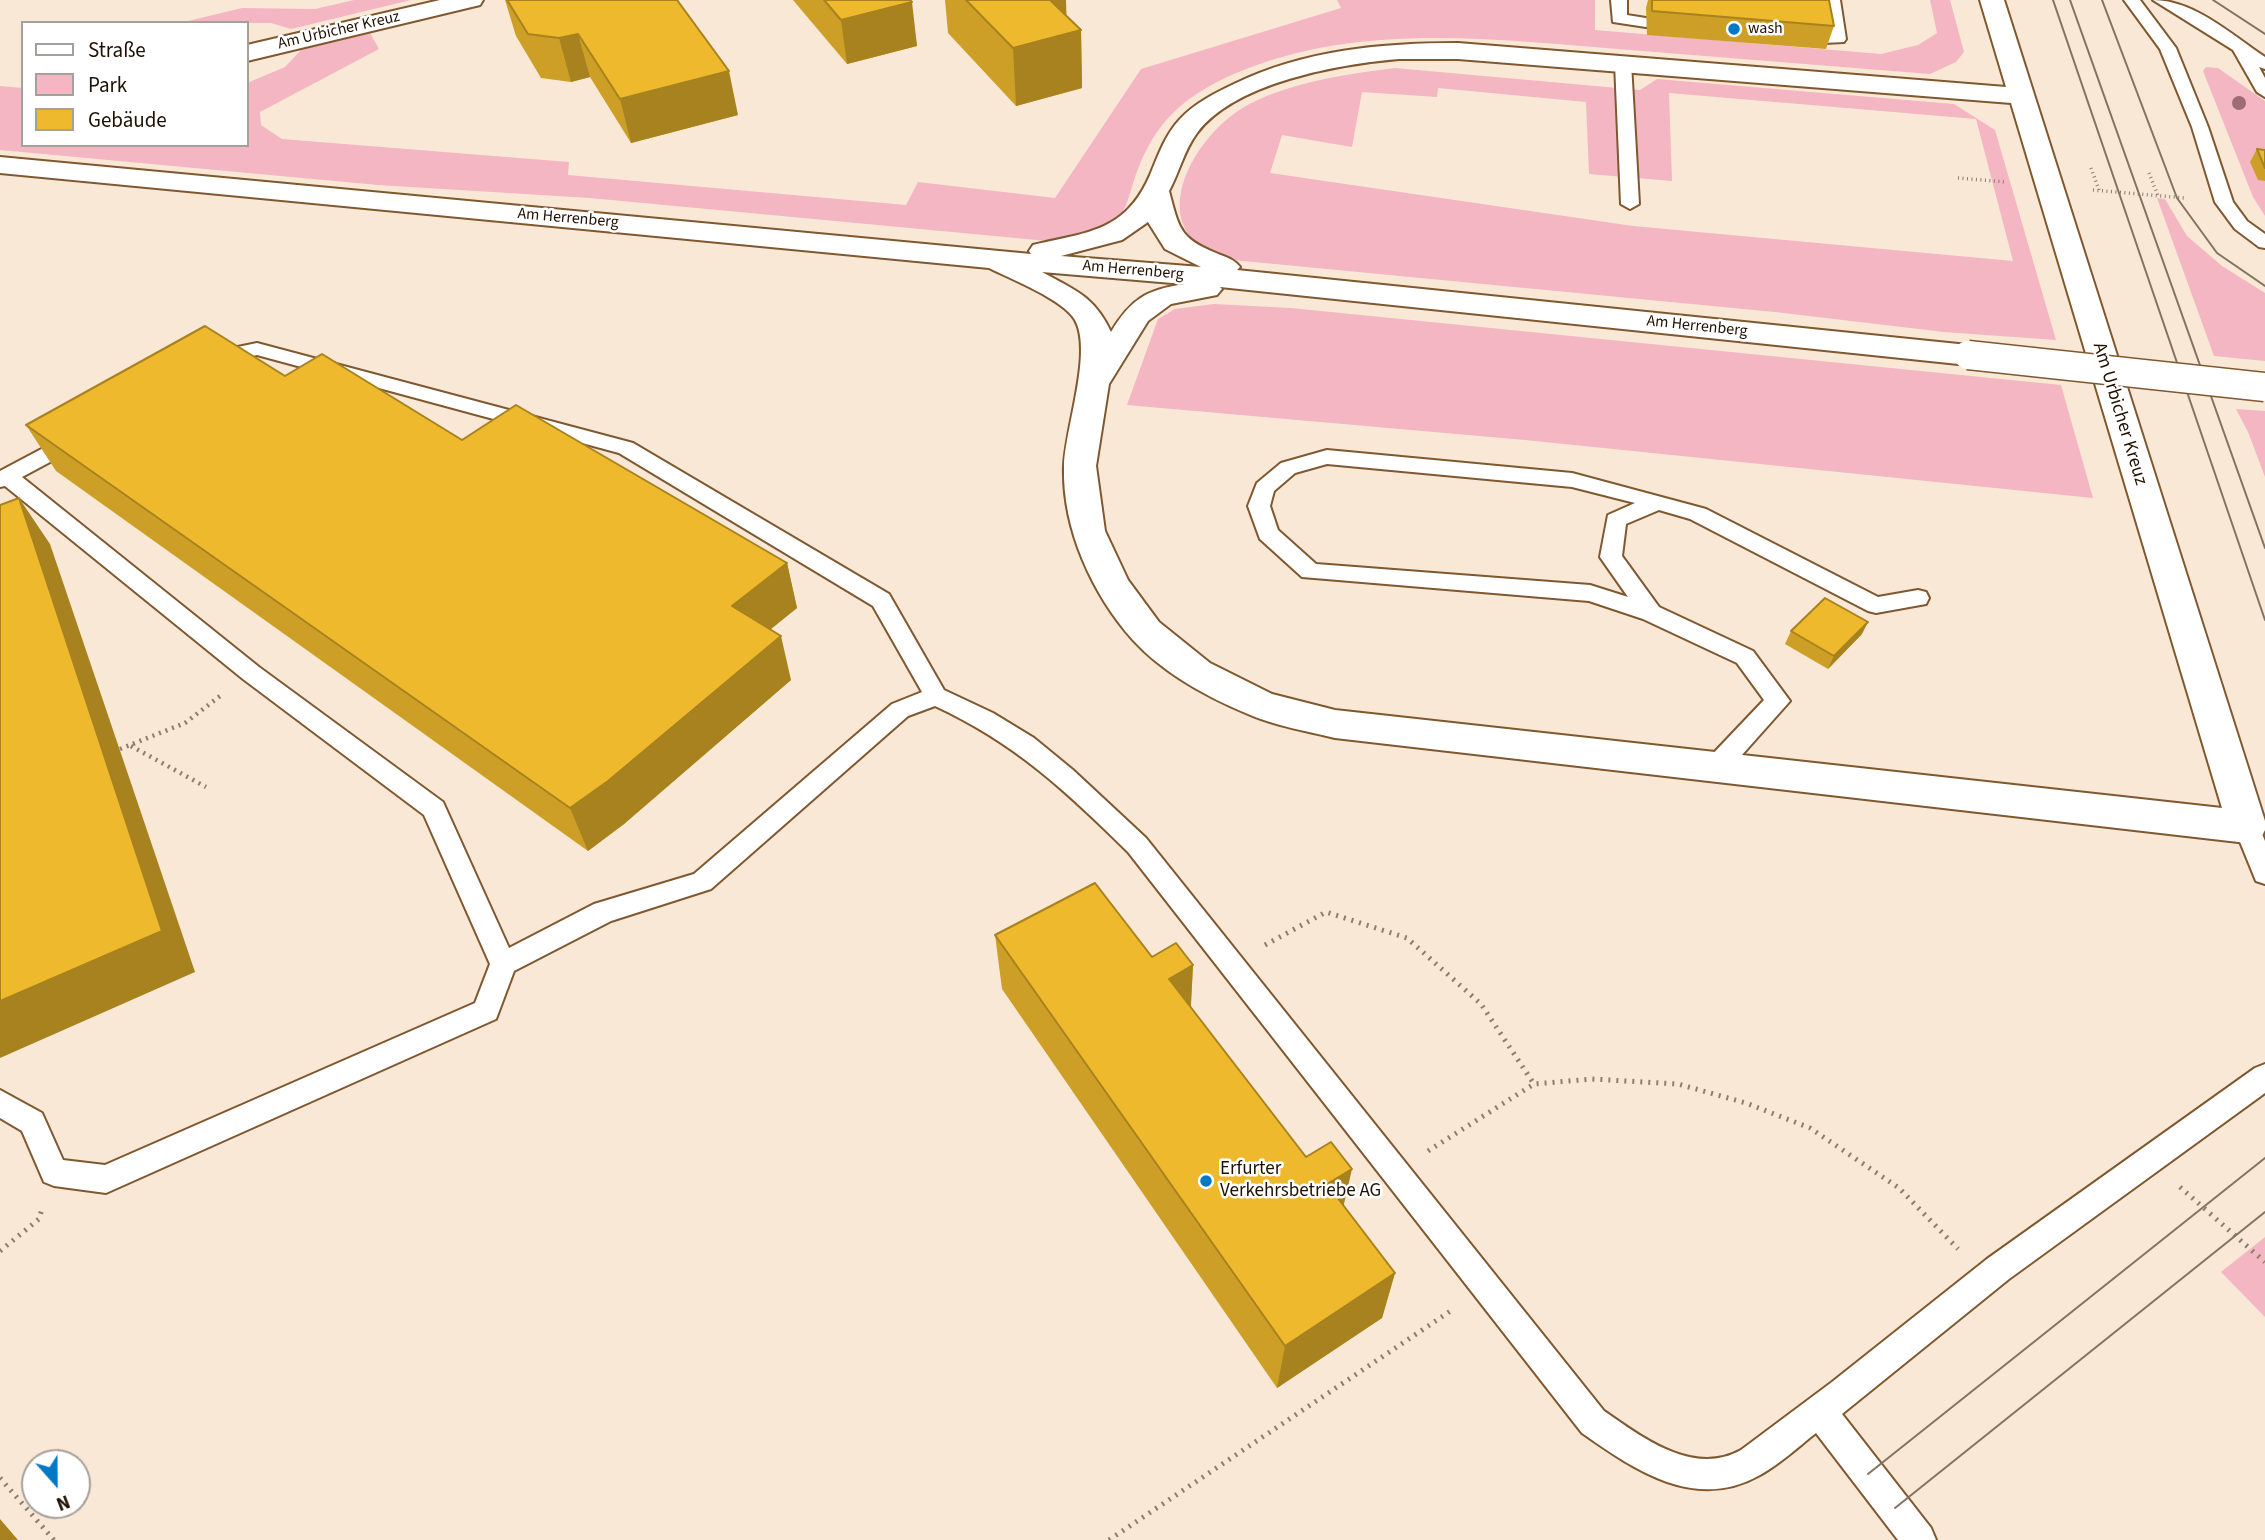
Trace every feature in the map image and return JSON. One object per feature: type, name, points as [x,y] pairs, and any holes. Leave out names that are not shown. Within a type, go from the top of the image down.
[{"type":"main road","name":"Am Urbicher Kreuz","points":[[248,53],[471,0]]},
{"type":"main road","name":"Am Urbicher Kreuz","points":[[1992,0],[2247,827]]},
{"type":"main road","points":[[996,260],[1111,237],[1137,221],[1156,192],[1185,130],[1210,107],[1247,86],[1301,65],[1352,54],[1412,50],[1622,63],[2022,96]]},
{"type":"main road","name":"Am Herrenberg","points":[[0,165],[996,260],[1260,281],[2265,387]]},
{"type":"main road","points":[[1156,192],[1160,222],[1178,248],[1260,281]]},
{"type":"main road","points":[[996,260],[1072,300],[1087,313],[1096,333],[1093,384],[1080,466],[1088,531],[1113,585],[1146,631],[1197,673],[1262,705],[1335,724],[2247,827]]},
{"type":"main road","points":[[1093,384],[1136,315],[1162,296],[1260,281]]},
{"type":"lane","points":[[1619,0],[1619,19],[1646,22]]},
{"type":"lane","points":[[2132,0],[2168,48],[2200,127],[2224,202],[2241,225],[2265,243]]},
{"type":"lane","points":[[2161,0],[2265,64]]},
{"type":"lane","points":[[1824,38],[1838,39],[1829,4]]},
{"type":"lane","points":[[2239,46],[2265,92]]},
{"type":"lane","points":[[1622,63],[1630,204]]},
{"type":"lane","points":[[192,373],[225,355],[257,349],[626,447],[881,600],[936,696],[986,719],[1042,760],[1093,802],[1137,845],[1593,1422],[1648,1458],[1681,1473],[1698,1476],[1731,1472],[1758,1457],[1820,1412],[1987,1278],[2265,1077]]},
{"type":"lane","points":[[92,430],[4,479],[251,673],[434,808],[503,964]]},
{"type":"lane","points":[[1716,767],[1778,701],[1745,657],[1651,613],[1590,593],[1310,571],[1268,534],[1259,506],[1264,488],[1288,468],[1327,457],[1572,480],[1698,514],[1876,605],[1918,598]]},
{"type":"lane","points":[[1651,613],[1611,556],[1616,520],[1657,502]]},
{"type":"lane","points":[[0,1103],[32,1122],[54,1172],[106,1179],[485,1011],[503,964],[603,912],[702,881],[900,710],[936,696]]},
{"type":"lane","points":[[2247,827],[2265,874]]},
{"type":"lane","points":[[1820,1412],[1919,1540]]},
{"type":"path","points":[[2091,168],[2099,190]]},
{"type":"path","points":[[2149,173],[2158,196]]},
{"type":"path","points":[[2050,186],[2224,202]]},
{"type":"path","points":[[120,749],[185,723],[251,673]]},
{"type":"path","points":[[130,745],[206,787]]},
{"type":"path","points":[[1231,964],[1326,912],[1407,938],[1481,1004],[1534,1084]]},
{"type":"path","points":[[1395,1171],[1534,1084],[1592,1079],[1678,1084],[1746,1103],[1810,1128],[1899,1188],[1987,1278]]},
{"type":"path","points":[[2151,1161],[2265,1262]]},
{"type":"path","points":[[0,1251],[40,1219],[54,1172]]},
{"type":"path","points":[[1109,1540],[1486,1287]]},
{"type":"path","points":[[0,1478],[54,1540]]},
{"type":"green space","points":[[354,0],[411,0],[291,29],[271,23],[248,21],[188,21],[242,8],[315,9]]},
{"type":"green space","points":[[1337,0],[1595,0],[1595,30],[1881,54],[1918,45],[1937,33],[1930,0],[1950,0],[1964,52],[1956,62],[1930,74],[1480,39],[1379,40],[1330,46],[1281,57],[1234,74],[1199,92],[1172,114],[1151,141],[1124,208],[1113,225],[1092,235],[1048,241],[590,198],[378,185],[0,150],[0,86],[21,88],[21,147],[248,147],[248,83],[285,67],[302,49],[370,33],[379,49],[260,112],[261,125],[282,139],[569,162],[568,175],[906,205],[918,182],[1055,198],[1141,69],[1341,8]]},
{"type":"green space","points":[[2206,67],[2218,68],[2265,101],[2265,216],[2253,197],[2203,71]]},
{"type":"green space","points":[[1395,68],[1640,90],[1657,79],[1954,104],[1995,130],[2056,340],[1944,332],[1775,312],[1233,260],[1203,250],[1188,234],[1181,215],[1181,195],[1186,174],[1210,136],[1225,121],[1241,109],[1276,92],[1316,81]],"holes":[[[1438,88],[1586,102],[1589,174],[1672,181],[1669,93],[1976,119],[2013,261],[1633,226],[1270,173],[1282,135],[1352,147],[1362,92],[1437,97]]]},
{"type":"green space","points":[[2157,198],[2165,199],[2187,236],[2222,266],[2265,293],[2265,361],[2214,356]]},
{"type":"green space","points":[[1214,304],[1291,308],[2061,385],[2093,498],[1525,440],[1127,405],[1158,319],[1175,309]]},
{"type":"green space","points":[[2236,409],[2265,411],[2265,477],[2248,432]]},
{"type":"green space","points":[[2265,1237],[2265,1317],[2221,1272]]},
{"type":"building","points":[[507,0],[677,0],[729,71],[620,99],[578,34],[559,38],[528,34]]},
{"type":"building","points":[[824,0],[910,0],[912,2],[841,20]]},
{"type":"building","points":[[966,0],[1055,0],[1051,1],[1081,30],[1013,48]]},
{"type":"building","points":[[1652,0],[1829,0],[1834,26],[1652,11]]},
{"type":"building","points":[[2257,149],[2265,150],[2265,168]]},
{"type":"building","points":[[205,326],[285,376],[322,354],[462,440],[516,405],[787,563],[732,606],[781,636],[608,781],[570,808],[26,425]]},
{"type":"building","points":[[19,498],[162,931],[0,1001],[0,505]]},
{"type":"building","points":[[1825,598],[1868,622],[1834,656],[1791,631]]},
{"type":"building","points":[[1095,883],[1152,957],[1176,943],[1193,965],[1169,979],[1306,1157],[1331,1142],[1352,1169],[1327,1184],[1395,1273],[1285,1346],[995,935]]},
{"type":"tram line","points":[[2053,0],[2265,620]]},
{"type":"tram line","points":[[2070,0],[2265,548]]},
{"type":"tram line","points":[[2102,0],[2177,198],[2217,253],[2265,286]]},
{"type":"tram line","points":[[2213,0],[2265,34]]},
{"type":"tram line","points":[[1868,1474],[2265,1158]]},
{"type":"tram line","points":[[1895,1508],[2265,1212]]},
{"type":"place","name":"wash","points":[[1734,29]]},
{"type":"place","name":"Erfurter Verkehrsbetriebe AG","points":[[1206,1181]]}]
